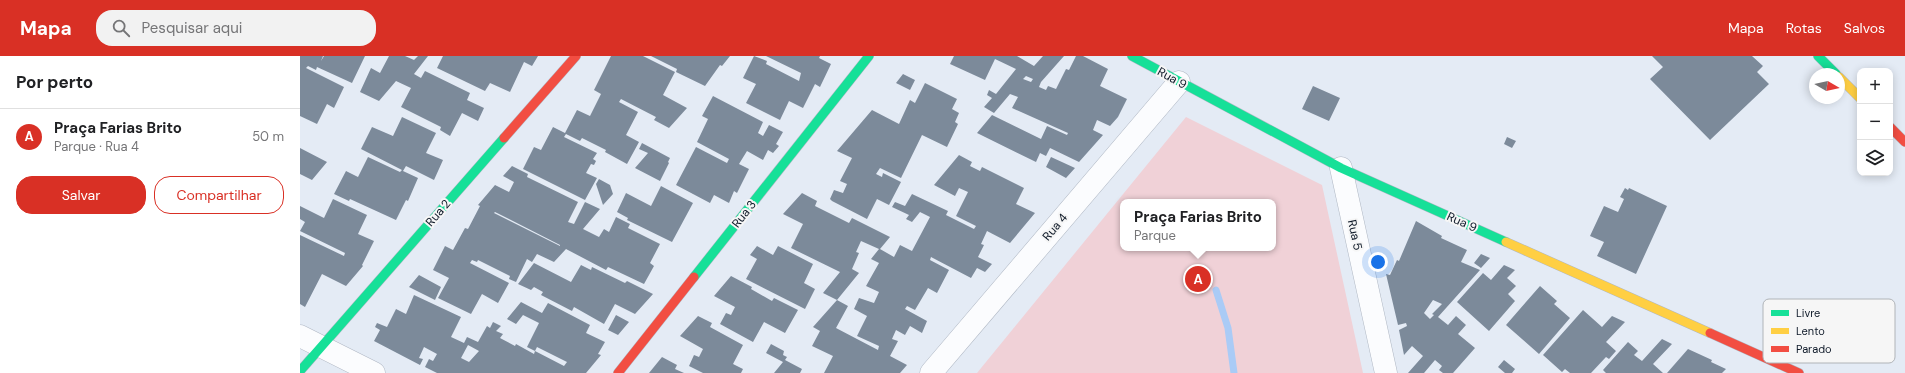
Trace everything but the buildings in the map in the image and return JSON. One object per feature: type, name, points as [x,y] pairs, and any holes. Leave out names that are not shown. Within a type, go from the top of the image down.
[{"type":"street","name":"Rua 2","points":[[300,371],[576,56]]},
{"type":"street","name":"Rua 3","points":[[618,373],[869,56]]},
{"type":"street","name":"Rua 9","points":[[1132,56],[1341,168],[1763,359]]},
{"type":"street","points":[[1818,56],[1830,68]]},
{"type":"street","name":"Rua 4","points":[[931,373],[1179,82]]},
{"type":"street","points":[[1845,83],[1857,95]]},
{"type":"street","points":[[1893,130],[1905,142]]},
{"type":"street","name":"Rua 5","points":[[1341,168],[1386,373]]},
{"type":"street","points":[[300,336],[374,373]]},
{"type":"street","name":"Rua 9","points":[[1772,363],[1790,371]]},
{"type":"shaded area","points":[[1186,117],[1322,185],[1363,373],[977,373]]},
{"type":"waterway","points":[[1216,290],[1228,328],[1234,373]]},
{"type":"traffic: fast","points":[[694,277],[869,56]]},
{"type":"traffic: fast","points":[[1132,56],[1341,168],[1506,242]]},
{"type":"traffic: fast","points":[[1818,56],[1830,68]]},
{"type":"traffic: fast","points":[[300,371],[504,138]]},
{"type":"traffic: slow","points":[[1845,83],[1857,95]]},
{"type":"traffic: slow","points":[[1506,242],[1710,333]]},
{"type":"traffic: jam","points":[[504,138],[576,56]]},
{"type":"traffic: jam","points":[[1893,130],[1905,142]]},
{"type":"traffic: jam","points":[[618,373],[694,277]]},
{"type":"traffic: jam","points":[[1710,333],[1763,357]]},
{"type":"traffic: jam","points":[[1777,363],[1799,373]]},
{"type":"place","name":"Praça Farias Brito","points":[[1198,279]]}]
